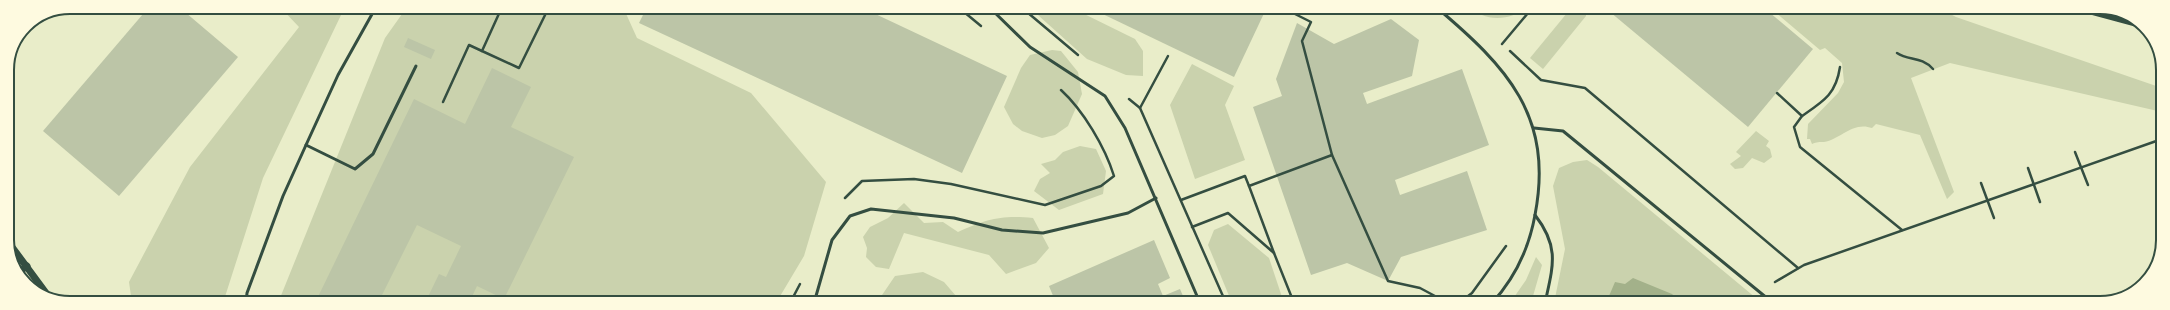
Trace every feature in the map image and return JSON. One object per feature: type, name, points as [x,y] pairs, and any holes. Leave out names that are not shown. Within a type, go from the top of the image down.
[{"type":"street","points":[[2102,14],[2124,20]]},
{"type":"street","points":[[15,251],[43,289]]},
{"type":"street","points":[[23,269],[27,266]]},
{"type":"lane","points":[[247,296],[283,196],[338,75],[372,14]]},
{"type":"lane","points":[[996,14],[1030,47],[1104,96],[1125,128],[1197,296]]},
{"type":"lane","points":[[1444,14],[1492,57],[1518,92],[1534,128],[1540,164],[1539,193],[1535,216],[1519,267],[1497,296]]},
{"type":"lane","points":[[306,145],[355,169],[373,154],[416,66]]},
{"type":"lane","points":[[1534,128],[1563,131],[1763,296]]},
{"type":"lane","points":[[816,296],[832,240],[850,216],[871,209],[954,218],[1002,230],[1043,234],[1128,213],[1156,198]]},
{"type":"lane","points":[[1535,216],[1545,229],[1554,254],[1546,296]]},
{"type":"path","points":[[482,51],[499,14]]},
{"type":"path","points":[[443,102],[469,45],[519,68],[546,14]]},
{"type":"path","points":[[966,14],[982,27]]},
{"type":"path","points":[[1295,14],[1311,22],[1302,41],[1332,155],[1388,281],[1420,288],[1435,296]]},
{"type":"path","points":[[1526,14],[1502,44],[1541,80],[1585,88],[1798,268]]},
{"type":"path","points":[[1897,53],[1901,56],[1918,59],[1927,63],[1933,69]]},
{"type":"path","points":[[1140,108],[1168,56]]},
{"type":"path","points":[[1840,67],[1838,79],[1833,92],[1825,100],[1802,116],[1794,127],[1800,147],[1902,230]]},
{"type":"path","points":[[842,202],[862,181],[889,178],[914,178],[951,184],[1045,205],[1101,186],[1114,176],[1109,159],[1074,102],[1058,88]]},
{"type":"path","points":[[1777,93],[1802,116]]},
{"type":"path","points":[[1757,292],[1798,268],[2156,141]]},
{"type":"path","points":[[2075,152],[2088,185]]},
{"type":"path","points":[[1249,186],[1332,155]]},
{"type":"path","points":[[2028,168],[2040,202]]},
{"type":"path","points":[[1181,200],[1245,176],[1291,296]]},
{"type":"path","points":[[1981,183],[1994,218]]},
{"type":"path","points":[[1192,227],[1228,212],[1274,253]]},
{"type":"path","points":[[1468,296],[1472,293],[1508,242]]},
{"type":"path","points":[[794,296],[802,279]]},
{"type":"shaded area","points":[[287,14],[342,14],[263,178],[225,296],[131,296],[129,282],[190,167],[299,27]]},
{"type":"shaded area","points":[[402,14],[626,14],[637,38],[751,93],[826,182],[804,256],[780,296],[281,296],[385,38]]},
{"type":"shaded area","points":[[1037,14],[1084,14],[1135,39],[1143,51],[1143,76],[1126,75],[1087,59]]},
{"type":"shaded area","points":[[1481,14],[1516,14],[1499,18],[1487,17]]},
{"type":"shaded area","points":[[1566,14],[1586,14],[1586,16],[1543,69],[1530,58]]},
{"type":"shaded area","points":[[1777,14],[1950,14],[2156,86],[2156,111],[1950,63],[1911,78],[1954,192],[1947,199],[1920,135],[1876,124],[1872,128],[1865,126],[1853,129],[1836,138],[1824,142],[1812,144],[1810,139],[1807,139],[1808,124],[1838,93],[1844,82],[1842,63],[1825,48],[1820,50]]},
{"type":"shaded area","points":[[1052,50],[1061,51],[1078,72],[1082,94],[1068,126],[1055,135],[1042,138],[1022,131],[1013,124],[1004,107],[1021,68],[1030,55]]},
{"type":"shaded area","points":[[1192,64],[1234,86],[1225,105],[1245,160],[1195,179],[1170,105]]},
{"type":"shaded area","points":[[1756,131],[1769,141],[1766,146],[1770,149],[1772,157],[1764,163],[1752,158],[1743,168],[1735,169],[1730,164],[1741,156],[1736,152]]},
{"type":"shaded area","points":[[1080,146],[1096,149],[1106,171],[1103,194],[1059,210],[1034,191],[1040,179],[1050,173],[1041,164],[1055,160],[1063,152]]},
{"type":"shaded area","points":[[1587,160],[1598,167],[1754,296],[1675,296],[1672,294],[1657,296],[1555,296],[1565,249],[1553,186],[1559,168],[1573,162]]},
{"type":"shaded area","points":[[904,203],[924,223],[943,222],[958,232],[994,219],[1012,217],[1033,218],[1049,248],[1036,263],[1006,274],[989,255],[904,233],[889,269],[876,267],[866,257],[867,248],[863,237],[870,227],[888,218]]},
{"type":"shaded area","points":[[1228,224],[1269,258],[1282,296],[1229,296],[1208,245],[1214,230]]},
{"type":"shaded area","points":[[1536,257],[1542,265],[1533,296],[1515,296],[1526,280]]},
{"type":"shaded area","points":[[923,272],[944,282],[956,296],[881,296],[895,276]]},
{"type":"shaded area","points":[[1633,278],[1675,296],[1609,296],[1615,282],[1625,284]]},
{"type":"building","points":[[143,14],[187,14],[238,57],[119,196],[43,131]]},
{"type":"building","points":[[644,14],[875,14],[1007,76],[962,173],[639,23]]},
{"type":"building","points":[[1103,14],[1264,14],[1234,77]]},
{"type":"building","points":[[1612,14],[1771,14],[1813,49],[1748,127]]},
{"type":"building","points":[[1391,19],[1419,40],[1412,76],[1363,93],[1367,104],[1462,69],[1489,145],[1395,180],[1400,195],[1467,171],[1487,230],[1401,257],[1388,281],[1347,263],[1311,275],[1253,107],[1282,96],[1276,79],[1297,23],[1334,44]]},
{"type":"building","points":[[408,38],[435,50],[431,59],[404,47]]},
{"type":"building","points":[[492,68],[531,87],[511,127],[574,157],[505,296],[498,296],[477,286],[472,296],[428,296],[439,274],[446,277],[461,246],[417,225],[382,296],[318,296],[414,99],[465,124]]},
{"type":"building","points":[[1154,240],[1170,278],[1158,284],[1163,296],[1053,296],[1049,286]]},
{"type":"building","points":[[1180,289],[1183,296],[1163,296]]}]
